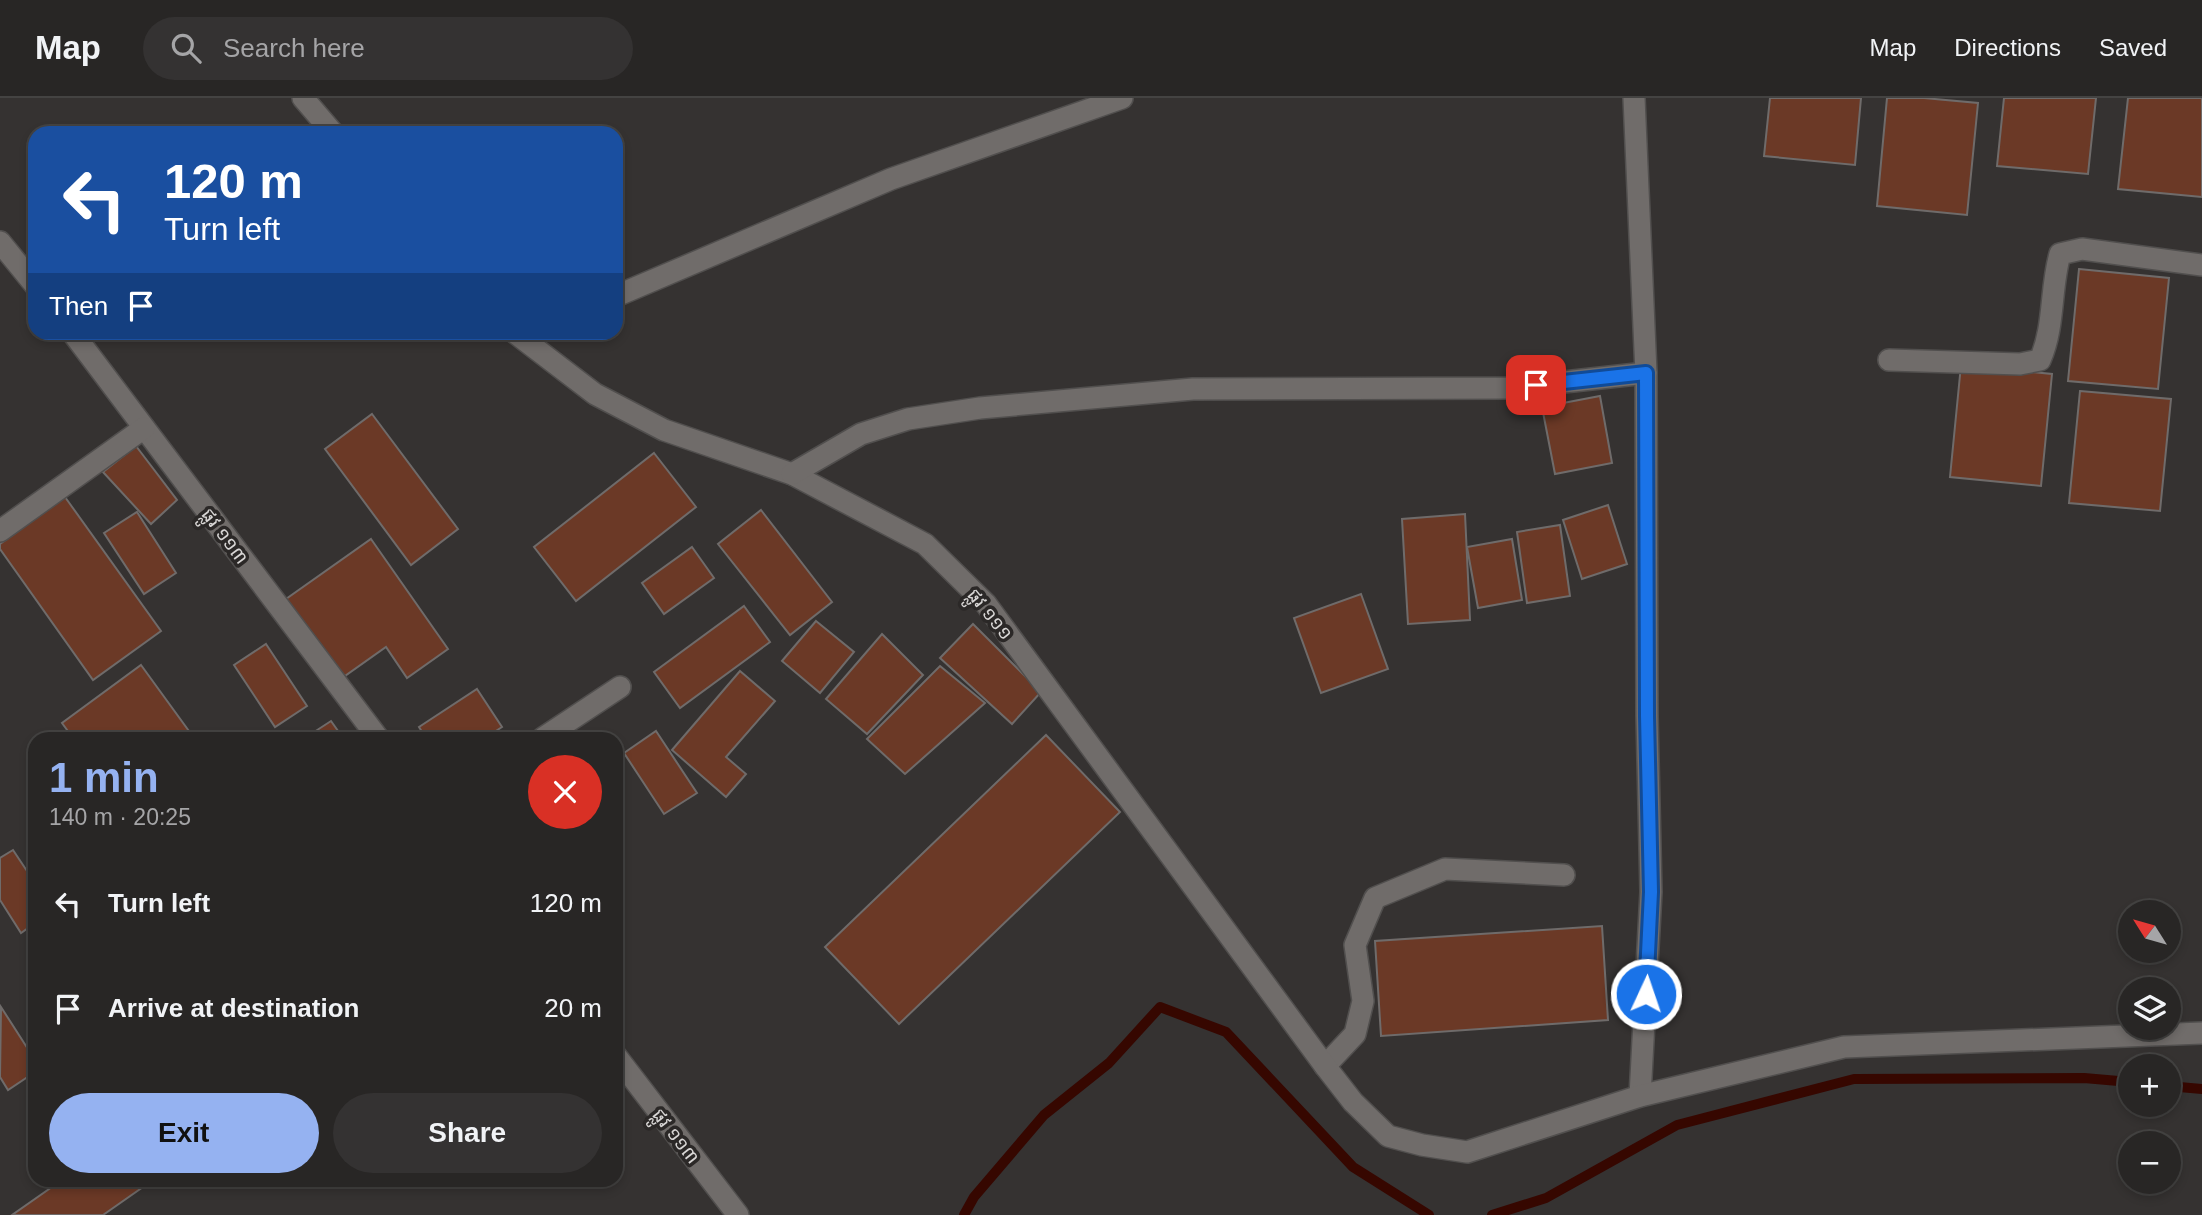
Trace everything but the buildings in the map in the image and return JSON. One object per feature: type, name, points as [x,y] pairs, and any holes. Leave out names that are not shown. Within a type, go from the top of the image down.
[{"type":"street","points":[[303,98],[327,126]]},
{"type":"street","points":[[623,293],[891,179],[1122,98]]},
{"type":"street","points":[[1634,98],[1646,373],[1647,716],[1651,892],[1640,1096]]},
{"type":"street","points":[[0,242],[28,276]]},
{"type":"street","points":[[1889,360],[2020,364],[2040,360],[2048,342],[2055,270],[2060,254],[2082,248],[2202,265]]},
{"type":"street","name":"ផ្លូវ ១១៣","points":[[78,340],[373,732]]},
{"type":"street","name":"ផ្លូវ ១១១","points":[[528,340],[595,394],[664,430],[793,474],[926,544],[986,604],[1325,1066],[1353,1102],[1388,1136],[1467,1152],[1640,1096],[1843,1047],[2202,1033]]},
{"type":"street","points":[[793,474],[861,434],[908,419],[979,408],[1193,389],[1508,388],[1646,373]]},
{"type":"street","points":[[0,531],[144,428]]},
{"type":"street","points":[[552,732],[621,687]]},
{"type":"street","points":[[1325,1066],[1355,1034],[1363,1001],[1355,945],[1375,898],[1445,869],[1564,875]]},
{"type":"street","name":"ផ្លូវ ១១៣","points":[[623,1065],[737,1215]]},
{"type":"waterway","points":[[964,1215],[974,1197],[1044,1115],[1109,1063],[1160,1007],[1226,1032],[1353,1167],[1429,1215]]},
{"type":"waterway","points":[[1492,1215],[1546,1198],[1677,1125],[1854,1079],[2084,1078],[2118,1081]]},
{"type":"waterway","points":[[2181,1087],[2202,1089]]},
{"type":"route","points":[[1536,385],[1646,373],[1647,716],[1651,892],[1646,994]]}]
